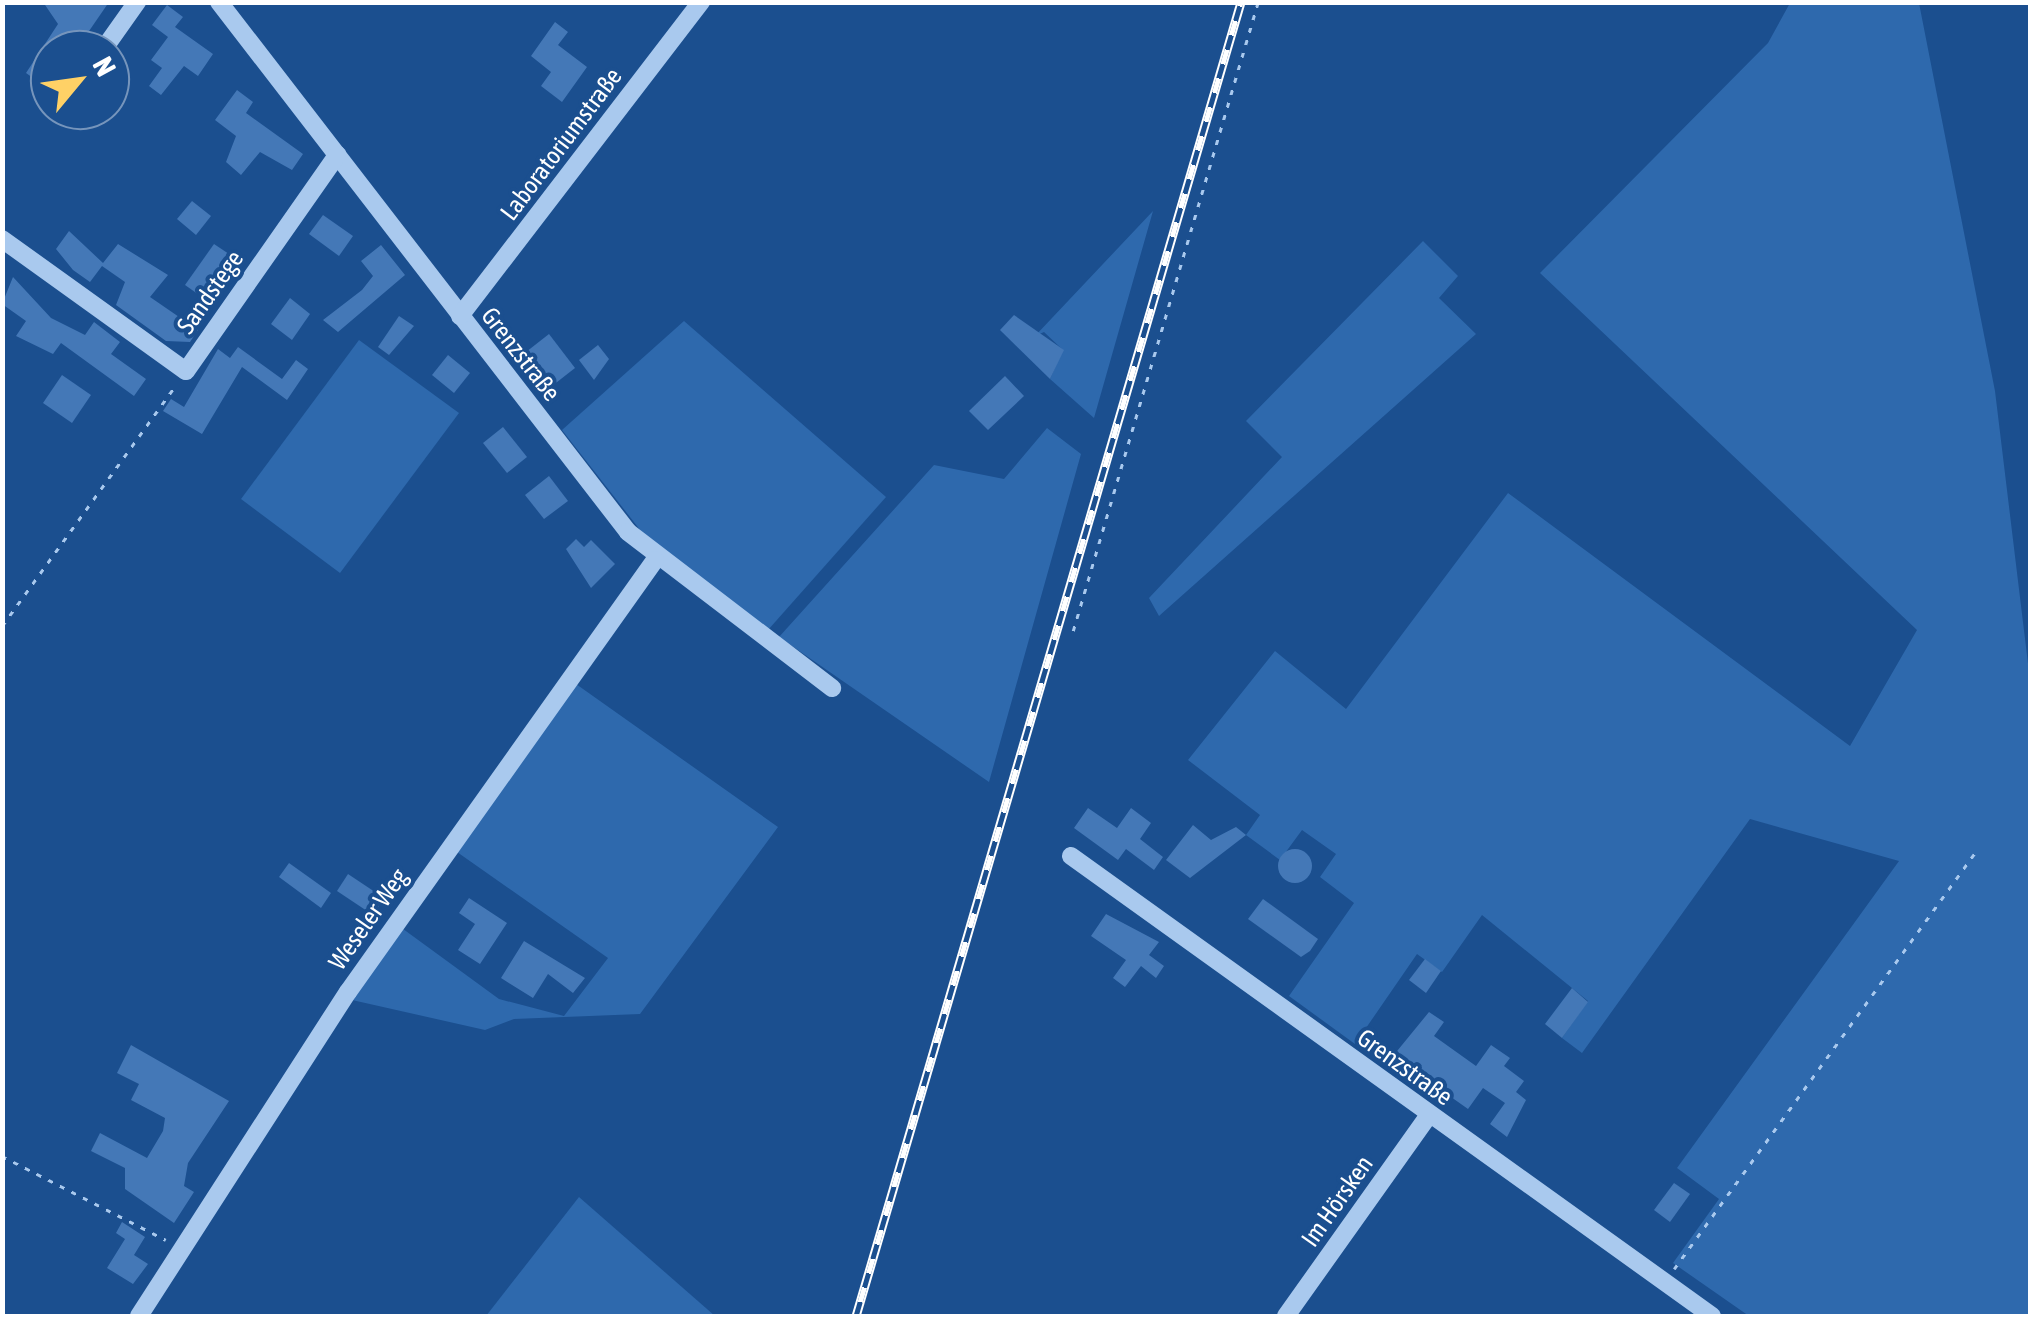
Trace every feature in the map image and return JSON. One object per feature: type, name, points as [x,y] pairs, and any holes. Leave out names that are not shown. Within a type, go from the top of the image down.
[{"type":"street","points":[[117,30],[137,2]]},
{"type":"street","name":"Grenzstraße","points":[[218,2],[460,316],[655,560],[832,688]]},
{"type":"street","name":"Laboratoriumstraße","points":[[460,316],[701,2]]},
{"type":"street","name":"Sandstege","points":[[2,239],[186,371],[336,155]]},
{"type":"street","name":"Weseler Weg","points":[[139,1316],[348,992],[655,560]]},
{"type":"street","name":"Grenzstraße","points":[[1071,856],[1712,1316]]},
{"type":"street","name":"Im Hörsken","points":[[1286,1316],[1429,1116]]},
{"type":"path","points":[[1073,631],[1258,2]]},
{"type":"path","points":[[2,626],[186,371]]},
{"type":"path","points":[[1664,1283],[1976,850]]},
{"type":"path","points":[[2,1156],[183,1248]]},
{"type":"shaded area","points":[[1790,3],[1919,3],[1995,391],[2030,680],[2030,1316],[1749,1316],[1673,1263],[1719,1199],[1677,1168],[1899,861],[1750,819],[1582,1053],[1562,1038],[1588,1001],[1482,915],[1442,972],[1417,954],[1355,1044],[1289,996],[1354,903],[1320,877],[1336,854],[1302,830],[1280,860],[1246,835],[1260,815],[1188,760],[1275,651],[1346,709],[1508,493],[1850,746],[1917,630],[1540,273],[1768,43]]},
{"type":"shaded area","points":[[1153,211],[1094,418],[1050,379],[1063,350],[1044,332],[1035,336]]},
{"type":"shaded area","points":[[1423,241],[1458,276],[1439,298],[1476,334],[1159,616],[1149,598],[1282,457],[1246,421]]},
{"type":"shaded area","points":[[684,321],[886,497],[768,630],[655,549],[562,430]]},
{"type":"shaded area","points":[[359,340],[459,413],[340,573],[241,499]]},
{"type":"shaded area","points":[[1047,428],[1081,454],[989,782],[779,637],[934,465],[1004,479]]},
{"type":"shaded area","points":[[576,684],[778,827],[640,1014],[514,1019],[485,1030],[352,1000],[399,926],[499,999],[564,1016],[608,958],[457,852]]},
{"type":"shaded area","points":[[579,1197],[715,1316],[486,1316]]},
{"type":"building","points":[[43,2],[109,2],[90,30],[54,30],[58,24]]},
{"type":"building","points":[[167,5],[183,17],[175,27],[213,54],[198,76],[184,66],[161,95],[149,86],[162,68],[151,60],[168,37],[152,25]]},
{"type":"building","points":[[555,22],[568,32],[558,45],[587,67],[562,102],[541,86],[551,72],[531,56]]},
{"type":"building","points":[[237,90],[253,102],[246,113],[303,154],[292,170],[260,152],[241,175],[226,162],[236,136],[215,120]]},
{"type":"building","points":[[192,201],[211,216],[196,235],[177,219]]},
{"type":"building","points":[[323,215],[353,236],[339,256],[309,234]]},
{"type":"building","points":[[69,231],[103,263],[118,244],[168,275],[150,297],[198,330],[190,342],[166,341],[116,305],[125,282],[102,266],[90,282],[73,270],[56,249]]},
{"type":"building","points":[[214,244],[229,254],[202,297],[185,285]]},
{"type":"building","points":[[381,245],[405,275],[338,332],[323,320],[362,290],[373,276],[361,261]]},
{"type":"building","points":[[13,277],[51,318],[85,335],[94,322],[120,342],[111,354],[146,379],[134,396],[61,343],[53,354],[16,336],[26,321],[2,304]]},
{"type":"building","points":[[290,298],[310,314],[292,340],[271,324]]},
{"type":"building","points":[[1014,315],[1064,350],[1050,379],[1000,330]]},
{"type":"building","points":[[399,316],[414,326],[389,355],[378,347]]},
{"type":"building","points":[[549,334],[575,368],[552,386],[526,352]]},
{"type":"building","points":[[598,345],[609,359],[594,380],[579,360]]},
{"type":"building","points":[[238,347],[282,379],[296,360],[308,369],[287,400],[242,367],[202,434],[163,411],[171,399],[184,407],[218,349],[230,358]]},
{"type":"building","points":[[448,355],[470,373],[454,393],[432,375]]},
{"type":"building","points":[[62,375],[91,395],[72,423],[43,403]]},
{"type":"building","points":[[1005,376],[1024,396],[988,430],[969,411]]},
{"type":"building","points":[[503,427],[527,457],[507,473],[483,443]]},
{"type":"building","points":[[549,476],[568,501],[544,519],[525,495]]},
{"type":"building","points":[[576,539],[584,547],[591,540],[615,564],[591,588],[566,549]]},
{"type":"building","points":[[1088,808],[1117,828],[1131,808],[1151,823],[1140,839],[1163,857],[1154,870],[1126,849],[1118,860],[1074,828]]},
{"type":"building","points":[[1193,825],[1211,840],[1236,827],[1246,835],[1190,878],[1166,860]]},
{"type":"building","points":[[1295,849],[1307,854],[1312,866],[1307,878],[1295,883],[1283,878],[1278,866],[1283,854]]},
{"type":"building","points":[[289,863],[331,893],[321,908],[279,877]]},
{"type":"building","points":[[348,874],[384,898],[373,915],[337,891]]},
{"type":"building","points":[[469,898],[507,923],[480,964],[458,950],[475,924],[459,913]]},
{"type":"building","points":[[1263,899],[1318,939],[1310,951],[1301,957],[1248,919]]},
{"type":"building","points":[[1106,914],[1159,942],[1149,955],[1164,966],[1156,978],[1141,966],[1125,987],[1113,978],[1126,960],[1091,936]]},
{"type":"building","points":[[524,941],[585,978],[573,993],[548,974],[533,998],[501,978]]},
{"type":"building","points":[[1425,959],[1441,971],[1426,993],[1409,980]]},
{"type":"building","points":[[1572,988],[1588,1002],[1562,1038],[1545,1024]]},
{"type":"building","points":[[1429,1012],[1444,1022],[1434,1036],[1476,1066],[1491,1045],[1510,1058],[1504,1066],[1524,1081],[1516,1092],[1526,1100],[1507,1137],[1490,1124],[1505,1103],[1483,1088],[1468,1109],[1393,1056]]},
{"type":"building","points":[[131,1045],[229,1101],[188,1163],[184,1186],[194,1192],[174,1223],[125,1189],[125,1168],[91,1151],[100,1133],[147,1158],[163,1131],[165,1118],[131,1100],[139,1084],[117,1073]]},
{"type":"building","points":[[1674,1183],[1690,1194],[1670,1222],[1654,1210]]},
{"type":"building","points":[[122,1222],[145,1237],[134,1255],[148,1264],[133,1284],[107,1268],[125,1239],[116,1233]]},
{"type":"railway","points":[[856,1316],[1241,2]]}]
